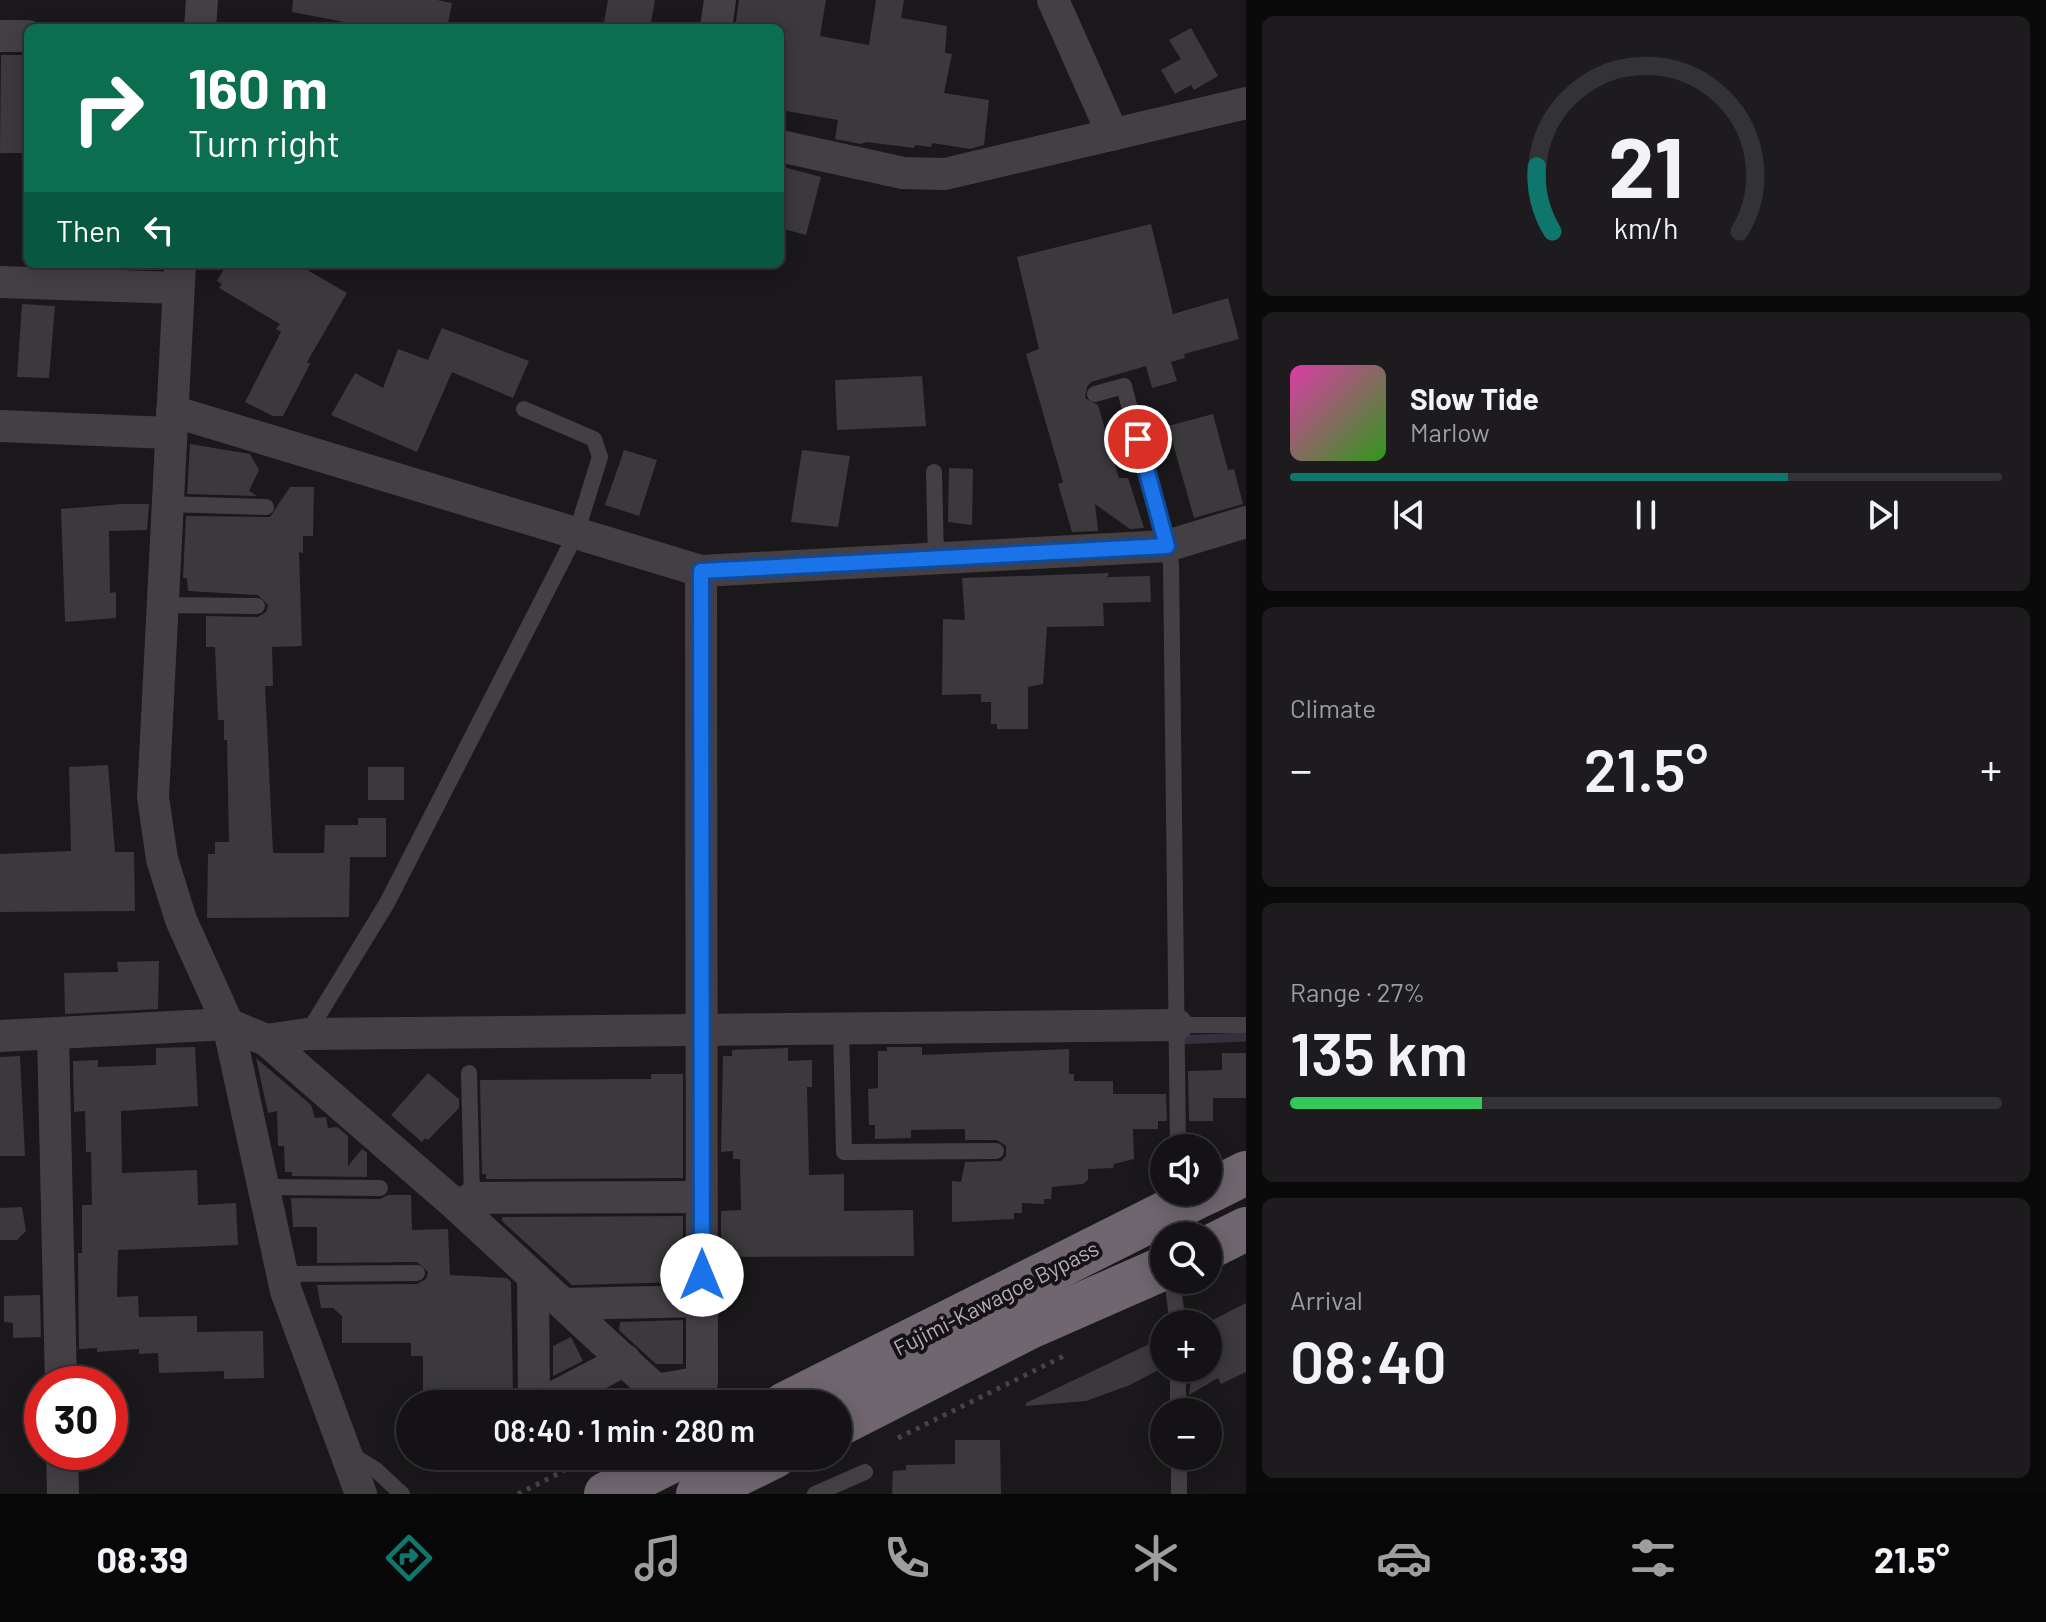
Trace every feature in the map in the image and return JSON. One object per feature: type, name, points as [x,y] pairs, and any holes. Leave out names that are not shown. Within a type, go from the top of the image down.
[{"type":"highway","name":"Fujimi-Kawagoe Bypass","points":[[1222,1184],[1246,1173]]},
{"type":"highway","name":"Fujimi-Kawagoe Bypass","points":[[813,1390],[1175,1206]]},
{"type":"highway","points":[[1222,1241],[1246,1229]]},
{"type":"highway","name":"Fujimi-Kawagoe Bypass","points":[[852,1418],[1032,1326],[1150,1274]]},
{"type":"highway","points":[[606,1494],[654,1470]]},
{"type":"highway","points":[[698,1494],[747,1470]]},
{"type":"street","points":[[200,24],[202,0]]},
{"type":"street","points":[[717,24],[720,0]]},
{"type":"street","points":[[1053,0],[1113,135]]},
{"type":"street","points":[[0,36],[24,36]]},
{"type":"street","points":[[784,147],[903,173],[945,174],[1246,103]]},
{"type":"street","points":[[0,282],[179,276],[153,797],[162,859],[181,920],[228,1024],[283,1274],[361,1494]]},
{"type":"street","points":[[0,426],[170,422],[701,571],[1167,546],[1246,522]]},
{"type":"street","points":[[0,1036],[228,1024],[266,1040],[465,1202],[533,1277],[656,1390],[702,1382],[701,571]]},
{"type":"street","points":[[266,1040],[307,1034],[1177,1025]]},
{"type":"street","points":[[53,1034],[61,1366]]},
{"type":"street","points":[[465,1202],[701,1197]]},
{"type":"street","points":[[533,1277],[534,1390]]},
{"type":"street","points":[[565,1304],[702,1301]]},
{"type":"street","points":[[568,1390],[625,1360]]},
{"type":"street","points":[[62,1470],[63,1494]]},
{"type":"lane","points":[[1095,394],[1124,386],[1171,564],[1178,1134]]},
{"type":"lane","points":[[307,1034],[387,903],[576,534],[600,457],[599,447],[594,439],[524,409]]},
{"type":"lane","points":[[934,472],[936,559]]},
{"type":"lane","points":[[166,504],[266,507]]},
{"type":"lane","points":[[161,605],[257,606]]},
{"type":"lane","points":[[1177,1025],[1246,1025]]},
{"type":"lane","points":[[841,1028],[844,1152],[996,1151]]},
{"type":"lane","points":[[465,1202],[469,1073]]},
{"type":"lane","points":[[264,1187],[380,1188]]},
{"type":"lane","points":[[283,1274],[417,1273]]},
{"type":"lane","points":[[345,1451],[375,1469],[402,1494]]},
{"type":"lane","points":[[1179,1470],[1179,1494]]},
{"type":"lane","points":[[815,1494],[865,1472]]},
{"type":"path","points":[[518,1494],[565,1470]]},
{"type":"building","points":[[293,0],[437,0],[452,3],[448,24],[355,24],[292,12]]},
{"type":"building","points":[[608,0],[655,0],[651,24],[604,24]]},
{"type":"building","points":[[739,0],[826,0],[820,36],[869,45],[876,0],[904,0],[901,18],[947,26],[945,53],[952,54],[944,93],[989,100],[984,145],[970,149],[932,143],[931,147],[915,145],[914,148],[835,139],[838,120],[784,111],[784,24],[736,24]]},
{"type":"building","points":[[1191,28],[1218,76],[1194,90],[1191,85],[1175,94],[1161,70],[1181,59],[1169,40]]},
{"type":"building","points":[[1,55],[24,55],[24,153],[0,153]]},
{"type":"building","points":[[784,167],[821,177],[806,235],[784,229]]},
{"type":"building","points":[[1151,224],[1173,314],[1228,298],[1239,339],[1184,354],[1185,358],[1171,362],[1177,381],[1152,388],[1146,366],[1091,382],[1085,398],[1098,405],[1119,478],[1128,478],[1144,528],[1130,529],[1095,504],[1098,531],[1072,532],[1058,484],[1063,482],[1026,354],[1039,349],[1017,257]]},
{"type":"building","points":[[225,268],[304,268],[347,293],[307,362],[310,364],[283,416],[273,416],[245,402],[281,332],[276,329],[280,324],[219,288],[222,284],[217,281]]},
{"type":"building","points":[[22,304],[55,306],[49,378],[17,377]]},
{"type":"building","points":[[442,328],[529,361],[513,398],[452,372],[417,452],[331,415],[355,373],[383,388],[398,349],[428,360]]},
{"type":"building","points":[[922,376],[926,426],[837,430],[835,380]]},
{"type":"building","points":[[1213,414],[1228,470],[1234,469],[1243,504],[1194,518],[1168,426]]},
{"type":"building","points":[[190,444],[250,454],[259,470],[249,491],[257,496],[187,494]]},
{"type":"building","points":[[624,450],[657,460],[639,516],[605,505]]},
{"type":"building","points":[[802,450],[850,456],[838,527],[791,522]]},
{"type":"building","points":[[949,468],[973,469],[972,525],[948,522]]},
{"type":"building","points":[[290,487],[314,487],[313,536],[303,536],[303,553],[299,552],[302,646],[272,647],[273,686],[265,686],[273,853],[324,853],[325,825],[358,825],[358,818],[386,818],[386,857],[350,857],[349,917],[207,918],[208,854],[215,854],[215,842],[229,842],[227,740],[224,740],[224,720],[218,720],[215,647],[206,647],[206,616],[258,617],[266,612],[268,605],[258,595],[188,591],[187,578],[183,578],[186,516],[270,517]]},
{"type":"building","points":[[149,504],[147,530],[109,531],[110,593],[116,592],[116,618],[65,622],[61,509]]},
{"type":"building","points":[[1109,573],[1107,577],[1150,576],[1151,602],[1103,603],[1104,626],[1047,627],[1043,684],[1028,687],[1028,729],[997,729],[997,724],[991,724],[991,702],[981,702],[981,694],[942,695],[943,619],[965,620],[962,578]]},
{"type":"building","points":[[108,765],[115,852],[134,852],[135,911],[0,912],[0,854],[71,851],[69,767]]},
{"type":"building","points":[[368,767],[404,767],[404,800],[368,800]]},
{"type":"building","points":[[159,961],[158,1009],[65,1014],[64,973],[118,972],[117,962]]},
{"type":"building","points":[[195,1047],[198,1106],[121,1111],[122,1173],[197,1170],[198,1205],[236,1203],[238,1245],[118,1250],[117,1297],[138,1296],[139,1317],[197,1316],[197,1332],[263,1331],[264,1378],[224,1379],[224,1371],[159,1373],[158,1353],[139,1354],[139,1349],[97,1352],[97,1348],[79,1349],[78,1253],[82,1253],[82,1205],[92,1205],[91,1152],[86,1152],[85,1111],[74,1112],[73,1061],[98,1060],[98,1067],[156,1065],[156,1048]]},
{"type":"building","points":[[887,1047],[922,1047],[922,1055],[1069,1049],[1069,1074],[1074,1074],[1074,1081],[1113,1081],[1113,1094],[1166,1094],[1167,1121],[1158,1121],[1158,1129],[1133,1129],[1134,1159],[1114,1164],[1113,1168],[1088,1169],[1088,1180],[1083,1184],[1052,1187],[1051,1199],[1044,1199],[1044,1204],[1022,1203],[1022,1213],[1014,1213],[1014,1219],[952,1222],[952,1181],[961,1182],[965,1162],[1001,1161],[1006,1156],[1006,1146],[997,1140],[965,1140],[965,1129],[911,1130],[911,1138],[875,1139],[875,1125],[869,1125],[868,1089],[878,1088],[878,1051],[887,1051]]},
{"type":"building","points":[[788,1048],[788,1061],[812,1060],[812,1087],[807,1087],[809,1175],[844,1174],[844,1211],[913,1210],[914,1256],[721,1257],[721,1211],[741,1210],[740,1159],[733,1159],[733,1151],[721,1152],[723,1056],[732,1056],[732,1050]]},
{"type":"building","points":[[1222,1053],[1246,1053],[1246,1098],[1213,1098],[1213,1121],[1189,1121],[1188,1071],[1222,1070]]},
{"type":"building","points":[[20,1056],[25,1156],[0,1156],[0,1057]]},
{"type":"building","points":[[256,1058],[311,1105],[315,1118],[326,1117],[328,1128],[337,1127],[348,1136],[348,1166],[362,1149],[367,1153],[367,1177],[292,1176],[292,1172],[285,1172],[284,1146],[278,1146],[277,1111],[268,1113]]},
{"type":"building","points":[[428,1073],[459,1099],[459,1108],[428,1140],[425,1138],[422,1142],[391,1115]]},
{"type":"building","points":[[651,1074],[683,1074],[683,1178],[486,1179],[486,1174],[482,1174],[480,1080],[651,1079]]},
{"type":"building","points":[[388,1195],[411,1195],[412,1230],[448,1229],[450,1275],[507,1278],[511,1282],[513,1390],[423,1390],[423,1356],[411,1356],[411,1343],[342,1343],[342,1316],[333,1308],[321,1308],[317,1285],[417,1284],[426,1279],[428,1272],[417,1262],[317,1263],[317,1227],[293,1227],[291,1198],[380,1199]]},
{"type":"building","points":[[22,1207],[26,1231],[17,1240],[0,1240],[0,1208]]},
{"type":"building","points":[[683,1216],[683,1282],[572,1285],[502,1221],[502,1217]]},
{"type":"building","points":[[40,1295],[41,1337],[13,1338],[13,1323],[4,1322],[4,1296]]},
{"type":"building","points":[[1246,1303],[1246,1372],[1221,1384],[1220,1382],[1222,1315]]},
{"type":"building","points":[[683,1320],[683,1364],[656,1364],[619,1330],[620,1322]]},
{"type":"building","points":[[571,1337],[583,1361],[553,1376],[553,1346]]},
{"type":"building","points":[[1150,1344],[1150,1374],[1130,1385],[1086,1401],[1026,1406],[1026,1403]]},
{"type":"building","points":[[1190,1382],[1211,1382],[1189,1395]]},
{"type":"building","points":[[955,1440],[1000,1440],[1001,1494],[892,1494],[893,1471],[906,1470],[906,1465],[955,1464]]},
{"type":"waterway","points":[[1176,1040],[1246,1037]]},
{"type":"route","points":[[702,1275],[701,571],[1167,546],[1138,439]]}]
